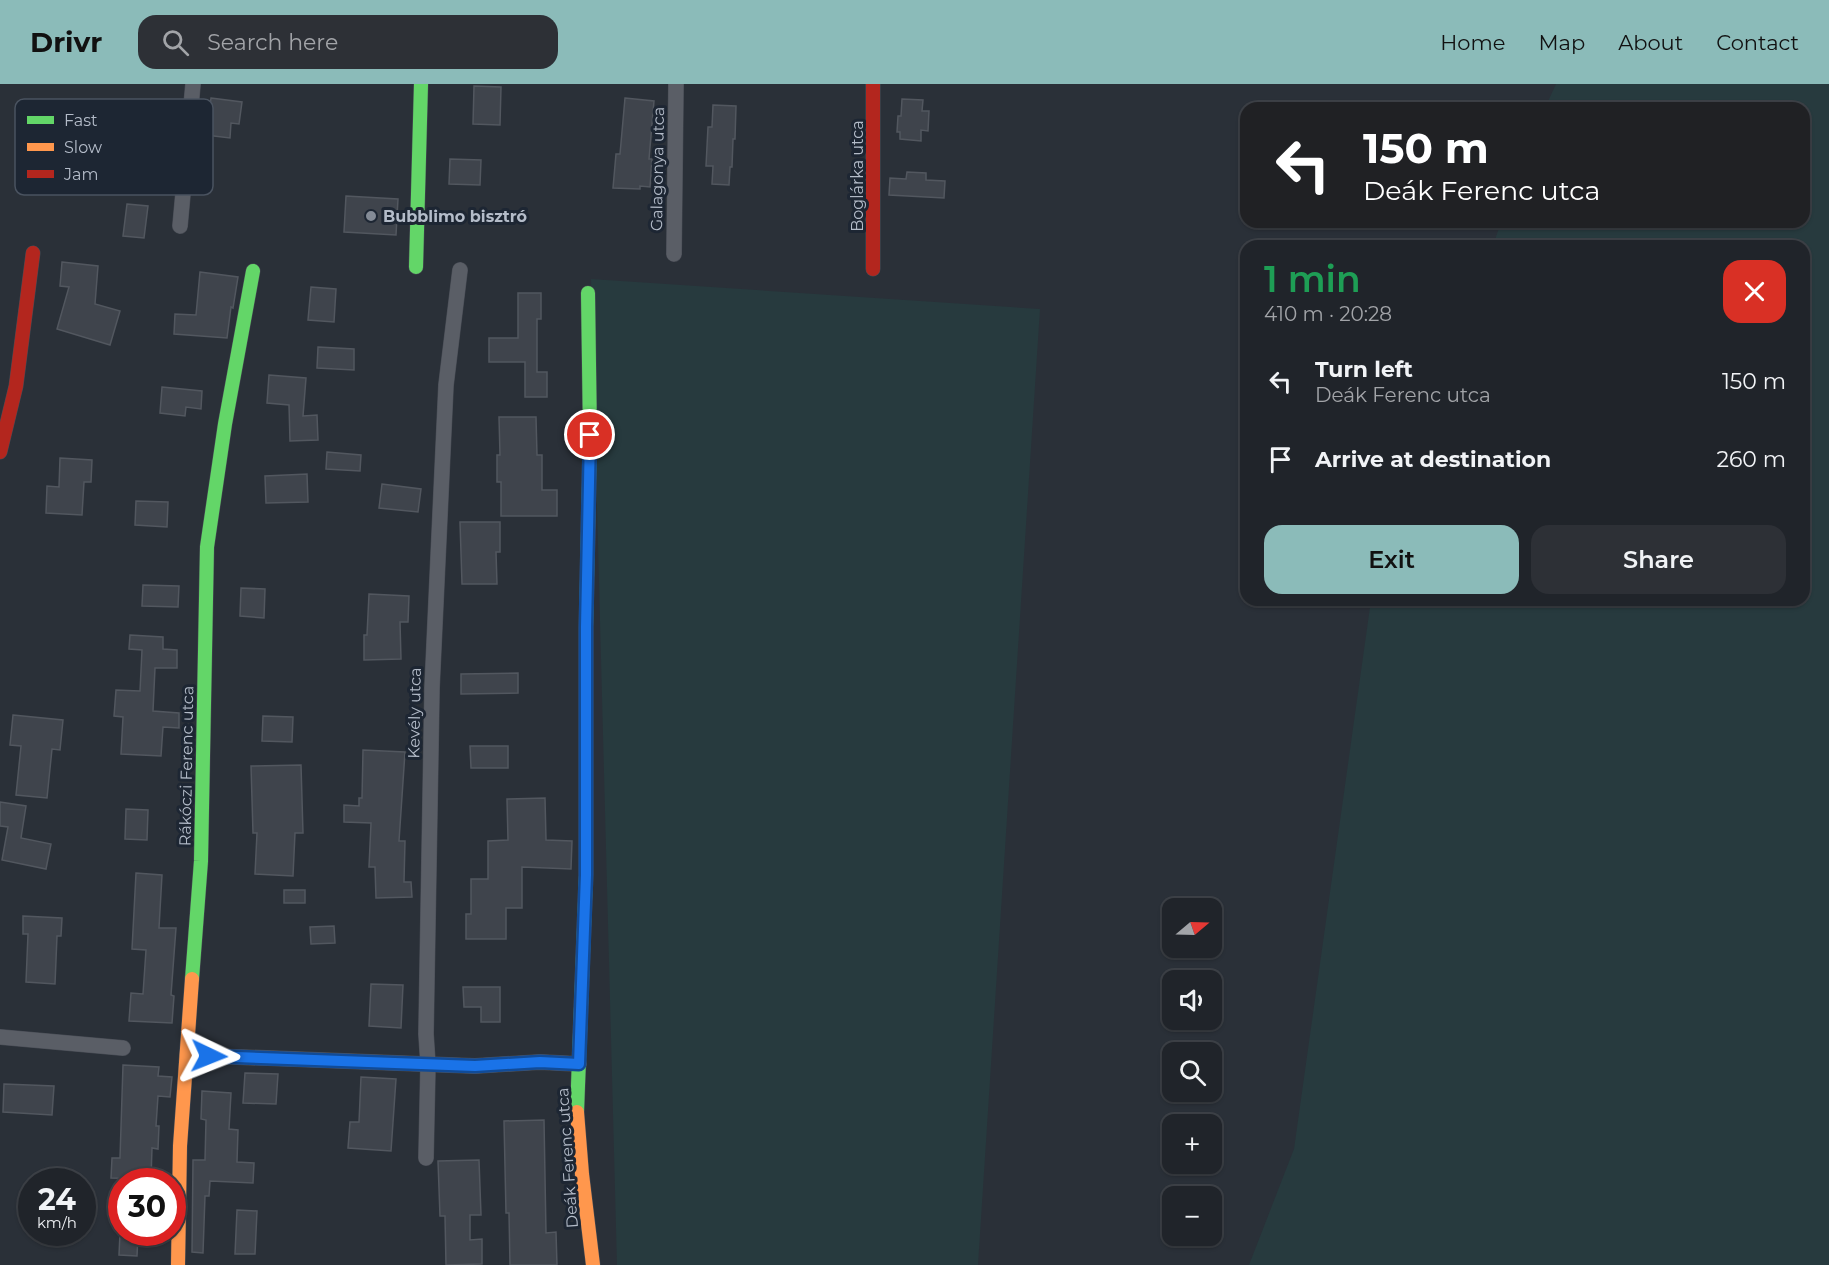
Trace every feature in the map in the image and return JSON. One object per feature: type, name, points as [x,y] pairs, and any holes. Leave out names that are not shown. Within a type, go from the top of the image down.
[{"type":"street","points":[[192,99],[193,84]]},
{"type":"street","points":[[416,267],[421,84]]},
{"type":"street","name":"Galagonya utca","points":[[674,254],[676,84]]},
{"type":"street","name":"Boglárka utca","points":[[873,84],[873,269]]},
{"type":"street","points":[[180,226],[183,195]]},
{"type":"street","points":[[0,452],[16,386],[33,254]]},
{"type":"street","name":"Kevély utca","points":[[426,1158],[432,688],[446,385],[460,270]]},
{"type":"street","name":"Rákóczi Ferenc utca","points":[[178,1265],[180,1146],[201,861],[207,547],[225,424],[253,271]]},
{"type":"street","name":"Deák Ferenc utca","points":[[588,293],[590,435],[586,627],[586,875],[577,1110],[593,1265]]},
{"type":"street","points":[[0,1037],[123,1048]]},
{"type":"street","points":[[187,1055],[475,1066],[540,1062],[579,1064]]},
{"type":"green space","points":[[1556,84],[1829,84],[1829,1265],[1249,1265],[1294,1149],[1370,606],[1810,606],[1810,240],[1495,240],[1499,228],[1810,228],[1810,102],[1548,102]]},
{"type":"green space","points":[[591,279],[1040,309],[978,1265],[617,1265]]},
{"type":"building","points":[[474,86],[501,87],[500,125],[473,124]]},
{"type":"building","points":[[211,98],[242,102],[239,124],[231,123],[230,138],[213,136],[213,99]]},
{"type":"building","points":[[625,98],[654,101],[649,159],[652,159],[650,187],[613,188],[616,154],[620,154]]},
{"type":"building","points":[[902,99],[923,100],[922,111],[929,111],[928,131],[921,130],[921,141],[900,139],[900,132],[897,132]]},
{"type":"building","points":[[713,105],[736,106],[735,139],[733,139],[729,185],[712,184],[713,166],[706,166],[708,127],[712,127]]},
{"type":"building","points":[[450,159],[481,160],[480,185],[449,184]]},
{"type":"building","points":[[907,172],[926,173],[926,180],[945,181],[944,198],[889,195],[890,178],[906,179]]},
{"type":"building","name":"Bubblimo bisztró","points":[[346,196],[398,199],[396,235],[344,232]]},
{"type":"building","points":[[127,204],[148,206],[144,238],[123,236]]},
{"type":"building","points":[[62,262],[98,266],[95,304],[120,311],[110,345],[57,329],[69,287],[60,286]]},
{"type":"building","points":[[200,272],[238,277],[227,338],[174,334],[175,314],[196,315]]},
{"type":"building","points":[[311,287],[336,289],[334,322],[308,320]]},
{"type":"building","points":[[518,293],[541,293],[541,319],[537,319],[537,372],[547,372],[547,397],[525,397],[525,362],[489,362],[489,338],[518,338]]},
{"type":"building","points":[[318,347],[354,349],[354,370],[317,368]]},
{"type":"building","points":[[269,375],[306,378],[303,416],[317,415],[318,440],[290,441],[289,405],[267,403]]},
{"type":"building","points":[[162,387],[202,391],[201,409],[186,407],[185,416],[160,413]]},
{"type":"building","points":[[499,417],[536,417],[537,455],[542,455],[542,490],[557,490],[557,516],[501,516],[501,482],[497,482],[497,455],[500,455]]},
{"type":"building","points":[[327,452],[361,455],[360,471],[326,469]]},
{"type":"building","points":[[60,458],[92,460],[91,482],[84,482],[82,515],[46,513],[47,486],[59,487]]},
{"type":"building","points":[[307,474],[308,502],[266,503],[265,476]]},
{"type":"building","points":[[382,484],[421,489],[418,512],[379,508]]},
{"type":"building","points":[[136,501],[168,502],[167,527],[135,525]]},
{"type":"building","points":[[460,522],[500,522],[500,552],[496,552],[497,584],[462,584]]},
{"type":"building","points":[[143,585],[179,586],[178,607],[142,606]]},
{"type":"building","points":[[241,588],[265,589],[264,618],[240,616]]},
{"type":"building","points":[[369,594],[409,596],[408,622],[400,622],[401,659],[364,660],[364,635],[367,635]]},
{"type":"building","points":[[130,635],[163,637],[163,649],[177,650],[177,668],[155,668],[153,711],[179,713],[179,728],[163,727],[161,756],[121,754],[123,717],[114,716],[116,690],[140,691],[142,650],[129,649]]},
{"type":"building","points":[[518,673],[518,693],[461,694],[461,674]]},
{"type":"building","points":[[13,715],[63,720],[60,750],[52,749],[47,798],[16,795],[21,746],[10,745]]},
{"type":"building","points":[[263,716],[293,717],[292,742],[262,741]]},
{"type":"building","points":[[470,746],[508,746],[508,768],[471,768]]},
{"type":"building","points":[[363,750],[405,752],[399,841],[405,841],[404,882],[411,882],[412,897],[376,898],[375,867],[369,867],[371,823],[344,822],[344,805],[359,806],[359,798],[362,798]]},
{"type":"building","points":[[301,765],[303,833],[295,833],[293,876],[255,874],[257,833],[253,833],[251,766]]},
{"type":"building","points":[[545,798],[546,840],[572,841],[571,869],[522,867],[522,908],[506,908],[506,939],[466,939],[466,914],[471,914],[471,879],[488,879],[488,841],[508,840],[507,799]]},
{"type":"building","points":[[0,802],[26,806],[21,838],[51,844],[46,869],[2,860],[8,827],[0,826]]},
{"type":"building","points":[[126,809],[148,810],[147,840],[125,839]]},
{"type":"building","points":[[136,873],[162,875],[159,928],[176,928],[171,995],[174,996],[172,1023],[129,1021],[131,993],[143,994],[146,950],[132,949]]},
{"type":"building","points":[[284,890],[305,890],[305,903],[284,903]]},
{"type":"building","points":[[23,916],[62,918],[61,936],[57,936],[55,984],[26,982],[28,934],[23,934]]},
{"type":"building","points":[[334,926],[335,943],[311,944],[310,927]]},
{"type":"building","points":[[371,984],[403,985],[401,1028],[369,1026]]},
{"type":"building","points":[[463,987],[500,987],[500,1022],[481,1022],[481,1007],[464,1007]]},
{"type":"building","points":[[123,1065],[159,1067],[158,1076],[172,1077],[170,1097],[158,1096],[156,1126],[159,1126],[158,1149],[152,1148],[151,1168],[112,1168],[112,1158],[120,1158]]},
{"type":"building","points":[[245,1073],[278,1074],[276,1104],[243,1103]]},
{"type":"building","points":[[361,1077],[396,1079],[391,1151],[348,1148],[350,1122],[359,1122]]},
{"type":"building","points":[[4,1084],[54,1086],[52,1115],[3,1112]]},
{"type":"building","points":[[202,1091],[231,1093],[229,1129],[238,1130],[237,1162],[254,1163],[253,1183],[210,1181],[209,1196],[205,1196],[203,1253],[192,1252],[193,1160],[205,1160],[206,1120],[201,1119]]},
{"type":"building","points":[[544,1120],[546,1233],[556,1232],[557,1265],[510,1265],[509,1213],[506,1213],[504,1121]]},
{"type":"building","points":[[479,1160],[481,1215],[470,1215],[470,1240],[482,1239],[482,1264],[446,1265],[445,1216],[440,1216],[438,1161]]},
{"type":"building","points":[[237,1210],[257,1211],[255,1254],[235,1254]]},
{"type":"building","points":[[119,1246],[137,1246],[137,1256],[119,1255]]},
{"type":"traffic: fast","points":[[416,267],[421,84]]},
{"type":"traffic: fast","points":[[192,979],[201,861],[207,547],[225,424],[253,271]]},
{"type":"traffic: fast","points":[[577,1112],[586,875],[586,627],[590,434],[588,293]]},
{"type":"traffic: slow","points":[[178,1265],[180,1146],[192,979]]},
{"type":"traffic: slow","points":[[577,1112],[593,1265]]},
{"type":"traffic: jam","points":[[873,84],[873,269]]},
{"type":"traffic: jam","points":[[0,452],[16,386],[33,253]]},
{"type":"place","name":"Bubblimo bisztró","points":[[371,216]]},
{"type":"route","points":[[209,1056],[475,1066],[540,1062],[579,1064],[586,875],[586,627],[590,435]]}]
